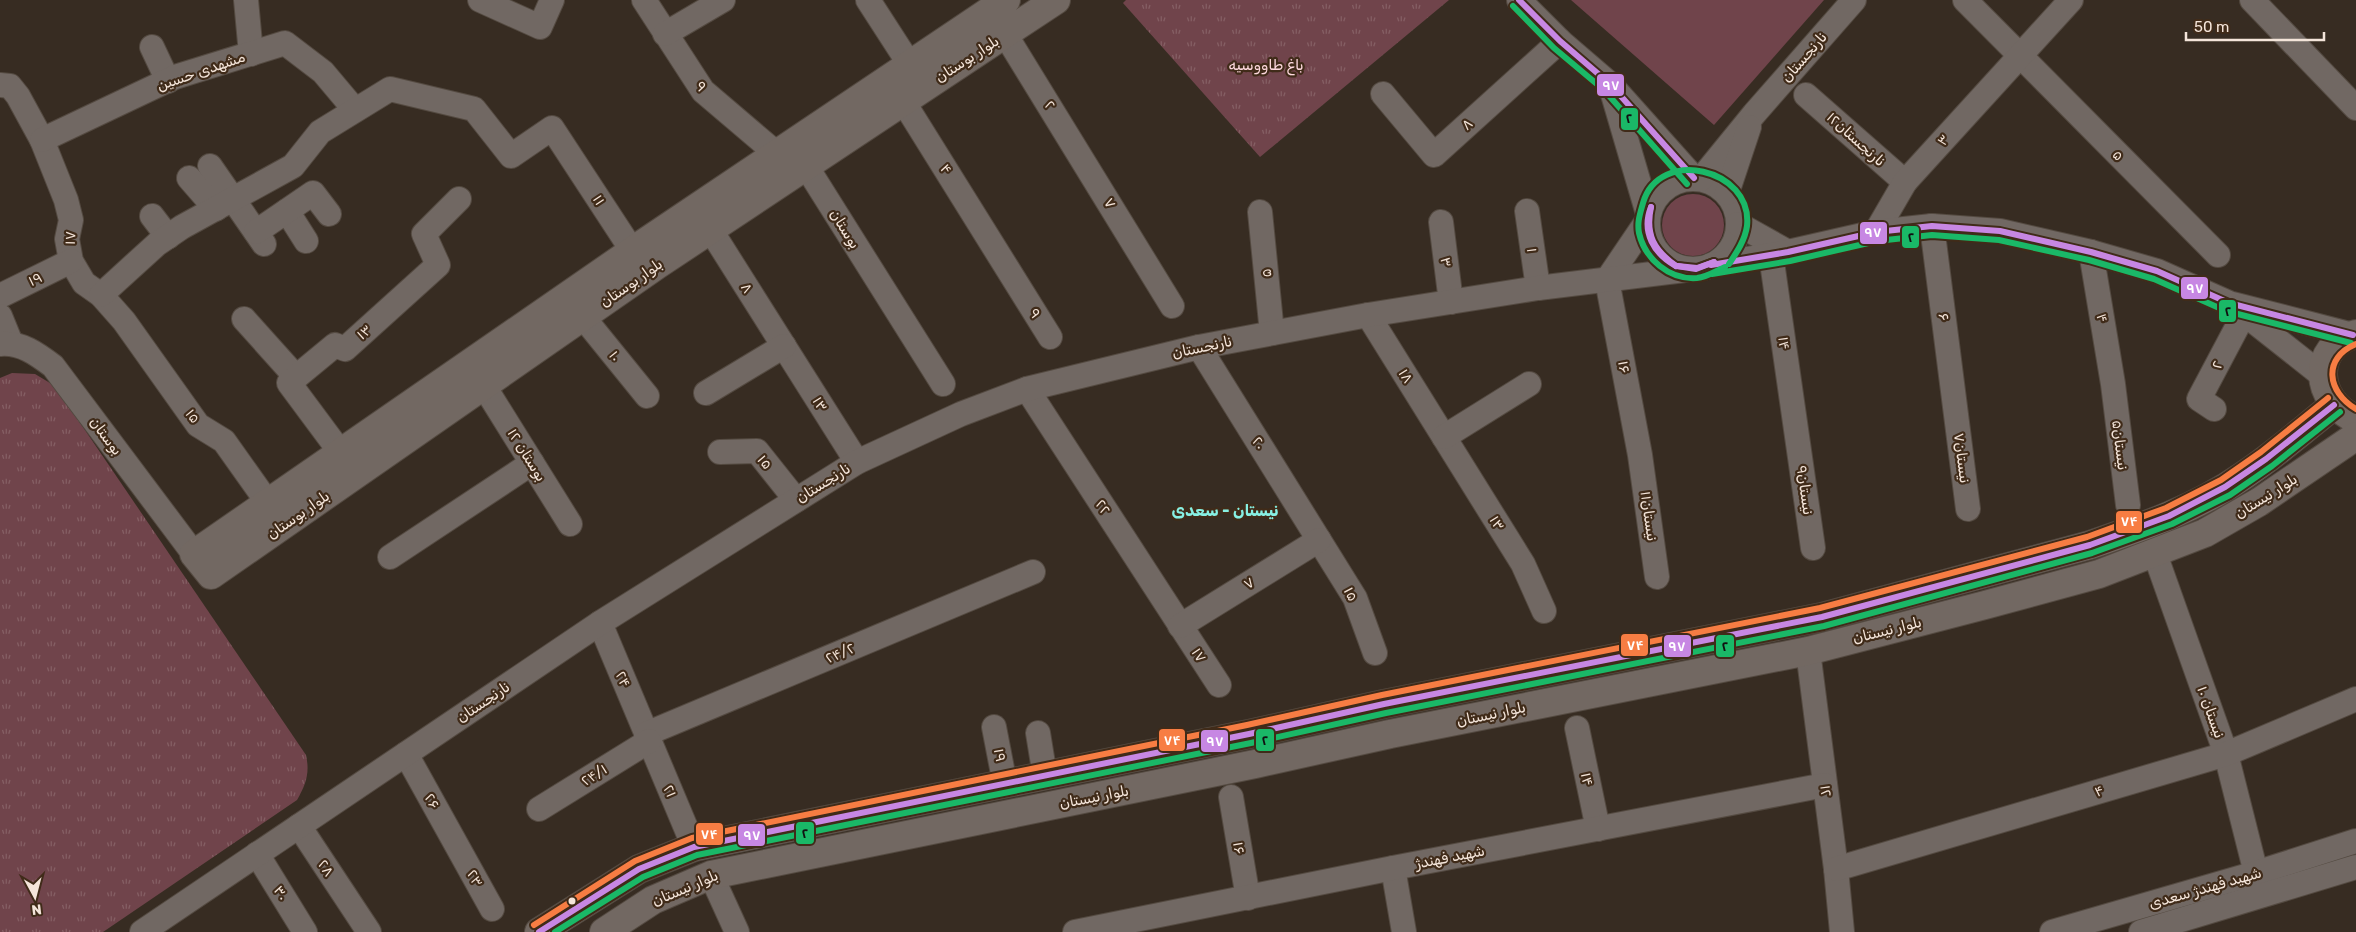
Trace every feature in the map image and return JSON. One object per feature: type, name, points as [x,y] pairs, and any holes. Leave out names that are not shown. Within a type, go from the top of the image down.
[{"type":"main road","name":"بلوار بوستان","points":[[1006,0],[777,154],[639,262],[341,453],[194,554],[211,575],[583,317],[639,262],[710,229],[1056,0]]},
{"type":"main road","points":[[2345,412],[2328,397],[2323,376],[2325,363],[2331,351],[2340,341],[2354,334]]},
{"type":"main road","name":"بلوار نیستان","points":[[538,932],[639,869],[694,847],[1045,776],[1394,702],[1822,616],[2090,545],[2131,531],[2191,506],[2345,412]]},
{"type":"main road","name":"بلوار نیستان","points":[[604,932],[653,900],[711,875],[1256,764],[1409,730],[1808,650],[2090,577],[2155,554],[2205,533],[2259,502],[2356,436]]},
{"type":"street","points":[[246,0],[251,54]]},
{"type":"street","points":[[480,0],[540,27],[552,0]]},
{"type":"street","name":"۹","points":[[644,0],[704,91],[777,154]]},
{"type":"street","points":[[665,34],[723,0]]},
{"type":"street","points":[[868,0],[910,64]]},
{"type":"street","points":[[1519,0],[1560,41],[1610,84],[1697,178]]},
{"type":"street","name":"نارنجستان","points":[[1697,178],[1854,0]]},
{"type":"street","name":"۵","points":[[1965,0],[2218,255]]},
{"type":"street","name":"۳","points":[[1876,232],[1905,182],[2071,0]]},
{"type":"street","points":[[2252,0],[2356,108]]},
{"type":"street","name":"۲","points":[[1005,34],[1094,177]]},
{"type":"street","name":"۸","points":[[1383,94],[1434,155],[1560,41]]},
{"type":"street","name":"مشهدی حسین","points":[[42,140],[168,81],[285,43],[323,72],[355,110]]},
{"type":"street","points":[[152,47],[168,81]]},
{"type":"street","points":[[1607,280],[1648,217],[1654,199],[1665,188],[1679,180],[1697,178],[1715,184],[1727,194],[1735,207],[1738,224],[1736,237],[1731,248],[1722,258],[1702,267],[1678,267],[1665,260],[1655,249],[1649,236],[1648,217],[1610,84]]},
{"type":"street","points":[[0,85],[10,86],[14,89],[42,140]]},
{"type":"street","name":"۱۱","points":[[355,110],[390,89],[474,109],[511,156],[552,128],[639,262]]},
{"type":"street","name":"۱۲نارنجستان","points":[[1806,95],[1905,182]]},
{"type":"street","name":"۴","points":[[903,101],[988,238]]},
{"type":"street","points":[[101,295],[182,227],[293,166],[320,132],[355,110]]},
{"type":"street","points":[[1727,194],[1754,114]]},
{"type":"street","name":"۱۷","points":[[42,140],[63,191],[71,220],[67,239],[71,261],[84,282],[101,295],[124,321]]},
{"type":"street","points":[[210,166],[225,204]]},
{"type":"street","name":"بوستان","points":[[806,166],[943,384]]},
{"type":"street","name":"۷","points":[[1094,177],[1172,306]]},
{"type":"street","points":[[189,178],[225,204],[260,238],[287,211],[313,193],[329,214]]},
{"type":"street","name":"۱۳","points":[[296,377],[335,345],[345,349],[438,265],[424,234],[459,199]]},
{"type":"street","points":[[287,211],[306,242]]},
{"type":"street","name":"۱","points":[[1526,211],[1538,288]]},
{"type":"street","name":"۵","points":[[1260,212],[1272,333]]},
{"type":"street","points":[[152,216],[168,237]]},
{"type":"street","name":"۳","points":[[1441,222],[1451,302]]},
{"type":"street","points":[[1738,224],[1780,253]]},
{"type":"street","name":"نارنجستان","points":[[142,932],[600,623],[857,462],[961,414],[1027,389],[1199,347],[1272,333],[1538,288],[1702,267],[1780,253],[1876,232],[1932,226],[2000,231],[2091,252],[2157,271],[2237,308]]},
{"type":"street","name":"۶","points":[[1932,226],[1956,408]]},
{"type":"street","name":"۸","points":[[710,229],[784,346]]},
{"type":"street","name":"۹","points":[[988,238],[1050,337]]},
{"type":"street","name":"۴","points":[[2091,252],[2113,384]]},
{"type":"street","name":"۱۴","points":[[1780,253],[1796,432]]},
{"type":"street","name":"۱۹","points":[[0,296],[71,261]]},
{"type":"street","name":"۱۶","points":[[1607,280],[1640,455]]},
{"type":"street","points":[[2237,308],[2354,334]]},
{"type":"street","points":[[2237,308],[2323,376]]},
{"type":"street","name":"۲","points":[[2214,409],[2198,399],[2237,308]]},
{"type":"street","points":[[0,316],[6,343]]},
{"type":"street","name":"۱۸","points":[[1368,316],[1444,437]]},
{"type":"street","name":"۱۰","points":[[583,317],[647,396]]},
{"type":"street","points":[[244,319],[296,377],[290,383],[341,453]]},
{"type":"street","name":"۱۵","points":[[124,321],[198,425],[224,441],[268,503]]},
{"type":"street","name":"بوستان","points":[[6,343],[34,352],[53,366],[194,554]]},
{"type":"street","points":[[706,393],[784,346]]},
{"type":"street","name":"۱۳","points":[[784,346],[857,462]]},
{"type":"street","name":"۲۰","points":[[1199,347],[1319,540]]},
{"type":"street","points":[[1444,437],[1529,384]]},
{"type":"street","name":"۵نیستان","points":[[2113,384],[2128,505]]},
{"type":"street","name":"بوستان ۱۲","points":[[484,386],[570,524]]},
{"type":"street","name":"۲۲","points":[[1027,389],[1180,626]]},
{"type":"street","name":"۷نیستان","points":[[1956,408],[1968,509]]},
{"type":"street","name":"۹نیستان","points":[[1796,432],[1813,548]]},
{"type":"street","name":"۱۳","points":[[1444,437],[1523,564],[1544,611]]},
{"type":"street","name":"۱۵","points":[[720,452],[757,451],[796,500]]},
{"type":"street","name":"۱۱نیستان","points":[[1640,455],[1657,577]]},
{"type":"street","points":[[390,557],[532,464]]},
{"type":"street","name":"۷","points":[[1180,626],[1319,540]]},
{"type":"street","name":"۱۵","points":[[1319,540],[1355,598],[1375,653]]},
{"type":"street","name":"نیستان ۱۰","points":[[2155,554],[2226,754],[2256,873]]},
{"type":"street","name":"۲۴/۲","points":[[648,737],[1033,572]]},
{"type":"street","name":"۲۴","points":[[600,623],[648,737]]},
{"type":"street","name":"۱۷","points":[[1180,626],[1219,685]]},
{"type":"street","name":"۱۲","points":[[1808,650],[1836,868],[1842,932]]},
{"type":"street","name":"۴","points":[[1836,868],[2226,754],[2356,699]]},
{"type":"street","name":"۱۹","points":[[994,727],[1005,784]]},
{"type":"street","name":"۱۴","points":[[1577,728],[1598,829]]},
{"type":"street","points":[[1038,733],[1045,776]]},
{"type":"street","name":"۲۴/۱","points":[[539,809],[648,737]]},
{"type":"street","name":"۲۱","points":[[648,737],[694,847]]},
{"type":"street","name":"۲۶","points":[[406,754],[458,847]]},
{"type":"street","name":"شهید فهندژ","points":[[1075,932],[1393,868],[1825,785]]},
{"type":"street","name":"۱۶","points":[[1231,798],[1248,898]]},
{"type":"street","name":"۲۸","points":[[299,826],[369,932]]},
{"type":"street","name":"شهید فهندژ سعدی","points":[[2052,932],[2256,873],[2356,841]]},
{"type":"street","name":"۲۳","points":[[458,847],[492,909]]},
{"type":"street","name":"۳۰","points":[[257,854],[305,932]]},
{"type":"street","name":"شهید فهندژ سعدی","points":[[2141,932],[2198,924],[2356,867]]},
{"type":"street","points":[[1393,868],[1404,932]]},
{"type":"street","points":[[711,875],[737,932]]},
{"type":"green space","name":"باغ طاووسیه","points":[[1126,0],[1449,0],[1260,157],[1123,3]]},
{"type":"green space","points":[[1571,0],[1824,0],[1714,125]]},
{"type":"green space","points":[[1693,194],[1710,199],[1715,203],[1719,208],[1724,225],[1719,242],[1715,247],[1710,251],[1693,256],[1676,251],[1671,247],[1667,242],[1662,225],[1667,208],[1671,203],[1676,199]]},
{"type":"green space","points":[[12,373],[35,374],[55,386],[306,755],[308,767],[303,789],[297,800],[103,932],[0,932],[0,378]]},
{"type":"transit line","name":"۹۷","points":[[1519,0],[1560,41],[1610,84],[1694,178]]},
{"type":"transit line","name":"۲","points":[[1513,6],[1554,48],[1604,90],[1687,184]]},
{"type":"transit line","name":"۲","points":[[1725,267],[1711,274],[1697,278],[1687,278],[1668,271],[1653,259],[1642,242],[1638,225],[1643,203],[1652,186],[1667,175],[1685,170],[1703,172],[1721,178],[1736,190],[1745,206],[1747,226],[1743,241],[1729,264]]},
{"type":"transit line","name":"۹۷","points":[[1651,207],[1649,217],[1650,234],[1657,248],[1676,266]]},
{"type":"transit line","name":"۹۷","points":[[1651,207],[1648,216],[1651,241],[1661,255],[1676,266]]},
{"type":"transit line","name":"۹۷","points":[[1711,265],[1788,252],[1876,232],[1932,226],[2000,231],[2091,252],[2157,271],[2229,303],[2353,335]]},
{"type":"transit line","name":"۲","points":[[1712,274],[1790,261],[1877,241],[1932,235],[1999,240],[2089,260],[2154,279],[2226,311],[2351,343]]},
{"type":"transit line","name":"۹۷","points":[[1677,266],[1697,268],[1714,262]]},
{"type":"transit line","name":"۹۷","points":[[1677,266],[1696,269],[1714,262]]},
{"type":"transit line","name":"۷۴","points":[[2356,344],[2345,350],[2338,358],[2333,366],[2332,375],[2334,385],[2339,394],[2356,409]]},
{"type":"transit line","name":"۷۴","points":[[534,925],[635,861],[692,838],[1247,725],[1382,695],[1820,608],[2087,537],[2166,508],[2221,480],[2261,452],[2328,398]]},
{"type":"transit line","name":"۹۷","points":[[539,932],[639,869],[694,847],[1249,734],[1384,704],[1822,617],[2090,545],[2169,516],[2225,487],[2266,459],[2334,405]]},
{"type":"transit line","name":"۲","points":[[555,932],[643,877],[697,855],[1251,743],[1386,713],[1824,626],[2092,553],[2172,524],[2230,495],[2272,466],[2340,412]]},
{"type":"district","name":"نیستان - سعدی","points":[[1225,510]]}]
